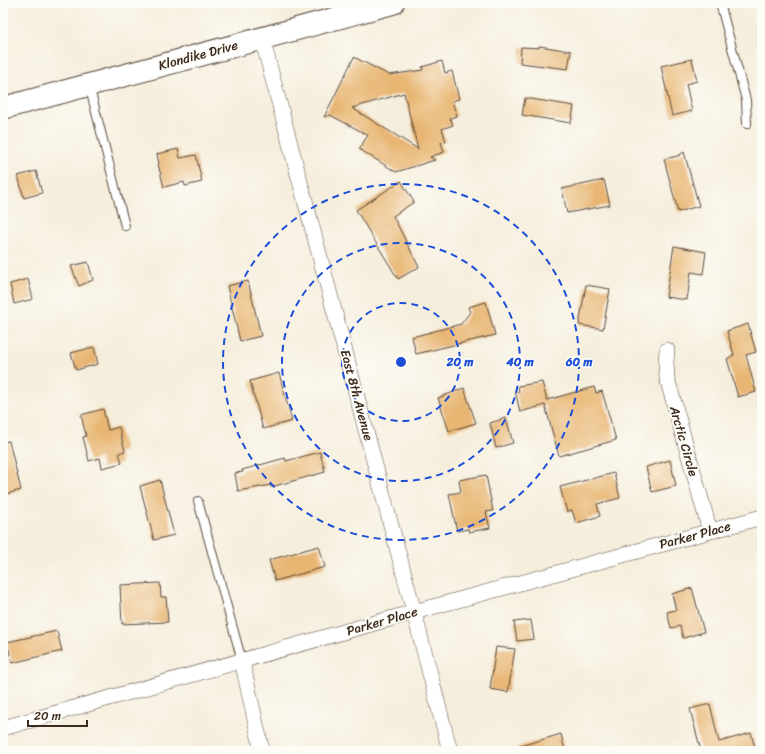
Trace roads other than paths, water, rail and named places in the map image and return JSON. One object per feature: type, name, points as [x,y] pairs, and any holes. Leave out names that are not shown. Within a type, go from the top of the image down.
[{"type":"street","name":"Klondike Drive","points":[[3,108],[393,3]]},
{"type":"street","name":"East 8th Avenue","points":[[262,38],[450,751]]},
{"type":"street","name":"Arctic Circle","points":[[668,350],[666,362],[667,378],[710,531]]},
{"type":"street","name":"Parker Place","points":[[3,728],[414,612],[762,517]]},
{"type":"street","points":[[242,661],[262,751]]},
{"type":"lane","points":[[720,3],[746,100],[747,124]]},
{"type":"lane","points":[[89,84],[125,226]]},
{"type":"lane","points":[[198,501],[242,661]]}]
